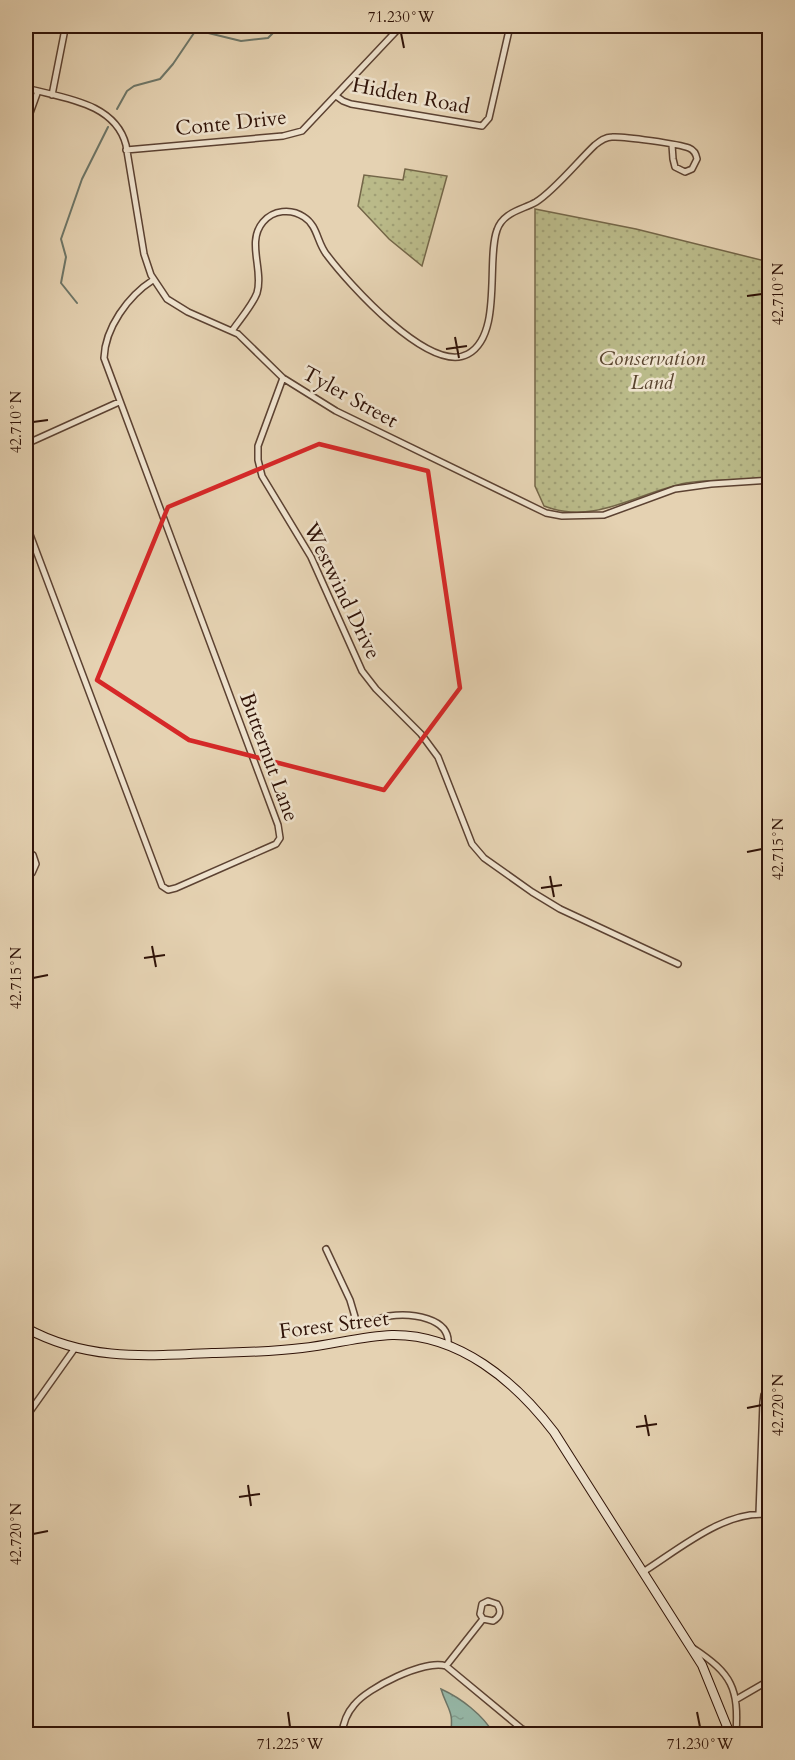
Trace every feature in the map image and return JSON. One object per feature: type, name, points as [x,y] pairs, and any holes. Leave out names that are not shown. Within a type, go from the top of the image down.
[{"type":"street","name":"Conte Drive","points":[[126,150],[295,134],[308,125],[401,26]]},
{"type":"street","name":"Hidden Road","points":[[336,96],[351,104],[482,126],[489,118],[510,26]]},
{"type":"street","points":[[52,95],[64,34]]},
{"type":"street","name":"Tyler Street","points":[[26,88],[91,106],[109,116],[121,130],[144,254],[153,280],[162,293],[172,303],[232,331],[248,342],[283,378],[356,422],[540,510],[562,516],[604,515],[675,489],[770,480]]},
{"type":"street","points":[[26,124],[38,91]]},
{"type":"street","points":[[232,331],[257,291],[255,243],[259,228],[269,217],[278,212],[288,211],[302,215],[310,222],[326,254],[377,312],[391,324],[412,339],[445,357],[456,358],[466,355],[477,345],[487,323],[492,298],[495,236],[503,218],[540,199],[604,139],[618,137],[687,147],[694,151],[697,159],[692,169],[681,171],[675,166],[672,159],[672,145]]},
{"type":"street","name":"Butternut Lane","points":[[26,524],[162,885],[168,890],[177,888],[276,844],[280,838],[279,825],[104,358],[104,348],[109,335],[127,303],[153,280]]},
{"type":"street","name":"Westwind Drive","points":[[283,378],[258,446],[258,460],[262,476],[311,557],[362,671],[376,689],[421,734],[438,757],[472,844],[484,858],[560,909],[678,964]]},
{"type":"street","points":[[26,444],[119,402]]},
{"type":"street","points":[[26,852],[33,855],[36,864],[32,873],[26,876]]},
{"type":"street","points":[[327,1249],[350,1300],[361,1338]]},
{"type":"street","points":[[358,1327],[386,1316],[422,1317],[437,1323],[446,1331],[449,1337],[448,1345]]},
{"type":"street","name":"Forest Street","points":[[26,1328],[75,1348],[117,1355],[193,1354],[302,1348],[361,1338],[409,1335],[448,1345],[469,1354],[495,1372],[541,1415],[554,1432],[702,1665],[730,1734]]},
{"type":"street","points":[[26,1417],[75,1348]]},
{"type":"street","points":[[759,1514],[763,1402],[764,1395],[770,1386]]},
{"type":"street","points":[[643,1572],[728,1519],[759,1514],[770,1515]]},
{"type":"street","points":[[446,1666],[483,1619]]},
{"type":"street","points":[[691,1647],[720,1669],[730,1684],[736,1699],[736,1734]]},
{"type":"street","points":[[342,1734],[343,1725],[351,1708],[369,1691],[422,1666],[435,1664],[446,1666],[522,1729],[530,1733],[551,1734]]},
{"type":"street","points":[[736,1699],[770,1680]]},
{"type":"highlighted area","points":[[319,444],[428,471],[460,688],[384,790],[189,740],[97,680],[168,507]]},
{"type":"green space","points":[[405,169],[447,176],[422,266],[389,239],[358,206],[364,175],[403,180]]},
{"type":"green space","name":"Conservation Land","points":[[535,209],[636,229],[769,262],[769,477],[686,483],[599,510],[563,511],[544,506],[535,486]]},
{"type":"water","points":[[441,1689],[471,1708],[494,1734],[450,1734],[451,1715]]},
{"type":"waterway","points":[[190,26],[196,30],[241,41],[268,38],[280,26]]},
{"type":"waterway","points":[[117,109],[127,91],[134,86],[160,79],[196,30]]},
{"type":"waterway","points":[[77,303],[61,283],[66,257],[61,239],[82,179],[108,127]]}]
